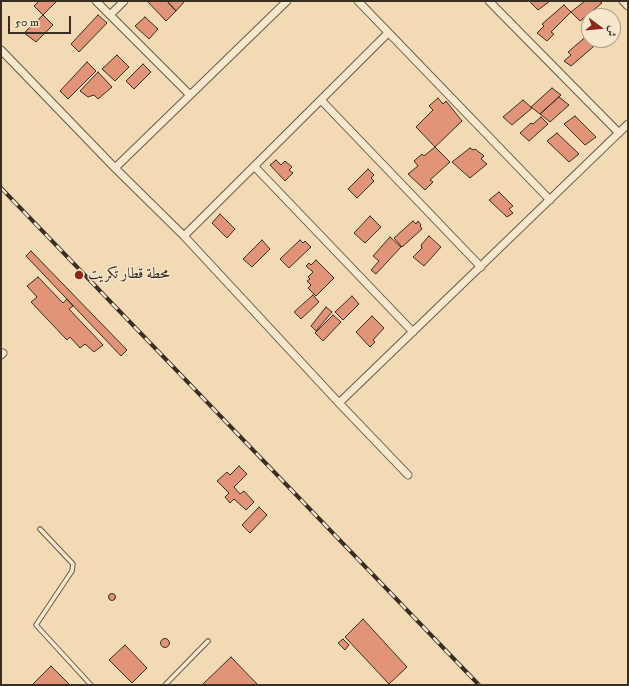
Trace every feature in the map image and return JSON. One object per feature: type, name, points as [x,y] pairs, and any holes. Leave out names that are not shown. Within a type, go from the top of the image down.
[{"type":"street","points":[[96,1],[190,95]]},
{"type":"street","points":[[110,15],[124,1]]},
{"type":"street","points":[[115,168],[287,1]]},
{"type":"street","points":[[358,1],[550,200]]},
{"type":"street","points":[[489,1],[619,133]]},
{"type":"street","points":[[623,1],[628,6]]},
{"type":"street","points":[[184,236],[388,33]]},
{"type":"street","points":[[1,50],[115,168],[184,236],[408,475]]},
{"type":"street","points":[[321,100],[481,267]]},
{"type":"street","points":[[339,403],[628,124]]},
{"type":"street","points":[[254,166],[413,332]]},
{"type":"lane","points":[[40,529],[73,564],[72,571],[36,625],[91,685]]},
{"type":"lane","points":[[165,685],[208,641]]},
{"type":"building","points":[[39,1],[57,1],[43,15],[34,6]]},
{"type":"building","points":[[147,1],[167,1],[176,11],[166,21]]},
{"type":"building","points":[[167,1],[183,1],[184,2],[176,11]]},
{"type":"building","points":[[529,1],[550,1],[538,10]]},
{"type":"building","points":[[585,1],[599,1],[602,3],[596,8],[581,8],[580,21],[571,12]]},
{"type":"building","points":[[564,5],[571,12],[551,32],[554,34],[547,41],[537,33],[544,26],[542,24]]},
{"type":"building","points":[[43,15],[53,25],[36,42],[24,33]]},
{"type":"building","points":[[98,15],[107,23],[79,52],[71,44]]},
{"type":"building","points":[[145,17],[158,29],[149,39],[135,26]]},
{"type":"building","points":[[581,41],[581,48],[592,48],[571,66],[564,61],[571,55],[568,52]]},
{"type":"building","points":[[117,55],[129,67],[115,81],[102,69]]},
{"type":"building","points":[[87,62],[96,71],[68,99],[60,91]]},
{"type":"building","points":[[143,64],[151,72],[134,89],[126,81]]},
{"type":"building","points":[[98,72],[112,87],[98,99],[94,95],[88,97],[80,91]]},
{"type":"building","points":[[552,88],[561,95],[540,114],[531,107]]},
{"type":"building","points":[[559,97],[569,105],[550,122],[540,114]]},
{"type":"building","points":[[438,98],[443,104],[446,101],[462,121],[435,147],[416,127],[433,110],[429,106]]},
{"type":"building","points":[[523,100],[532,108],[512,125],[503,117]]},
{"type":"building","points":[[575,116],[596,137],[585,145],[564,124]]},
{"type":"building","points":[[541,117],[548,124],[529,141],[520,133],[531,123],[533,124]]},
{"type":"building","points":[[557,133],[579,154],[569,162],[547,141]]},
{"type":"building","points":[[435,147],[450,162],[430,180],[433,182],[425,190],[408,174],[418,166],[414,161],[422,154],[424,156]]},
{"type":"building","points":[[470,148],[473,150],[475,149],[484,156],[481,159],[487,164],[470,178],[452,162]]},
{"type":"building","points":[[276,160],[281,165],[285,161],[292,167],[289,170],[293,173],[285,181],[270,165]]},
{"type":"building","points":[[368,169],[374,175],[371,178],[374,181],[357,198],[348,189]]},
{"type":"building","points":[[499,192],[513,206],[509,209],[513,213],[507,217],[489,200]]},
{"type":"building","points":[[220,214],[235,229],[227,238],[212,223]]},
{"type":"building","points":[[370,216],[381,227],[365,243],[354,233]]},
{"type":"building","points":[[413,221],[416,224],[418,221],[422,229],[402,247],[394,238]]},
{"type":"building","points":[[429,236],[441,247],[424,266],[413,257],[422,248],[421,245]]},
{"type":"building","points":[[390,237],[401,247],[376,274],[371,270],[379,261],[373,256]]},
{"type":"building","points":[[262,240],[270,249],[252,267],[243,259]]},
{"type":"building","points":[[300,240],[303,243],[305,241],[311,247],[289,268],[280,259]]},
{"type":"building","points":[[31,251],[127,350],[121,356],[26,256]]},
{"type":"building","points":[[316,260],[334,278],[316,296],[308,288],[311,285],[307,281],[310,279],[308,277],[313,272],[306,266],[309,263],[311,265]]},
{"type":"building","points":[[38,277],[63,303],[67,299],[73,306],[69,309],[103,345],[94,352],[85,344],[80,348],[70,337],[67,340],[31,302],[37,297],[27,286]]},
{"type":"building","points":[[313,295],[319,302],[301,319],[294,312]]},
{"type":"building","points":[[352,296],[359,304],[343,320],[335,312]]},
{"type":"building","points":[[326,307],[332,312],[316,331],[311,326]]},
{"type":"building","points":[[333,315],[341,322],[323,341],[315,333]]},
{"type":"building","points":[[372,316],[384,328],[373,340],[375,342],[370,347],[356,332]]},
{"type":"building","points":[[239,466],[247,474],[234,487],[240,494],[244,491],[254,502],[246,510],[234,499],[230,503],[225,497],[229,493],[217,481],[227,472],[230,475]]},
{"type":"building","points":[[259,507],[267,515],[250,533],[242,525]]},
{"type":"building","points":[[112,593],[115,594],[115,600],[112,601],[109,600],[108,597],[109,594]]},
{"type":"building","points":[[363,619],[407,667],[389,684],[345,637]]},
{"type":"building","points":[[163,639],[167,639],[169,643],[167,647],[163,647],[161,645],[161,641]]},
{"type":"building","points":[[343,639],[349,645],[345,650],[338,643]]},
{"type":"building","points":[[125,645],[147,668],[132,683],[109,660]]},
{"type":"building","points":[[231,657],[258,685],[202,685]]},
{"type":"building","points":[[51,666],[70,685],[32,685]]},
{"type":"railway","points":[[1,188],[479,685]]},
{"type":"place","name":"محطة قطار تكريت","points":[[79,275]]}]
